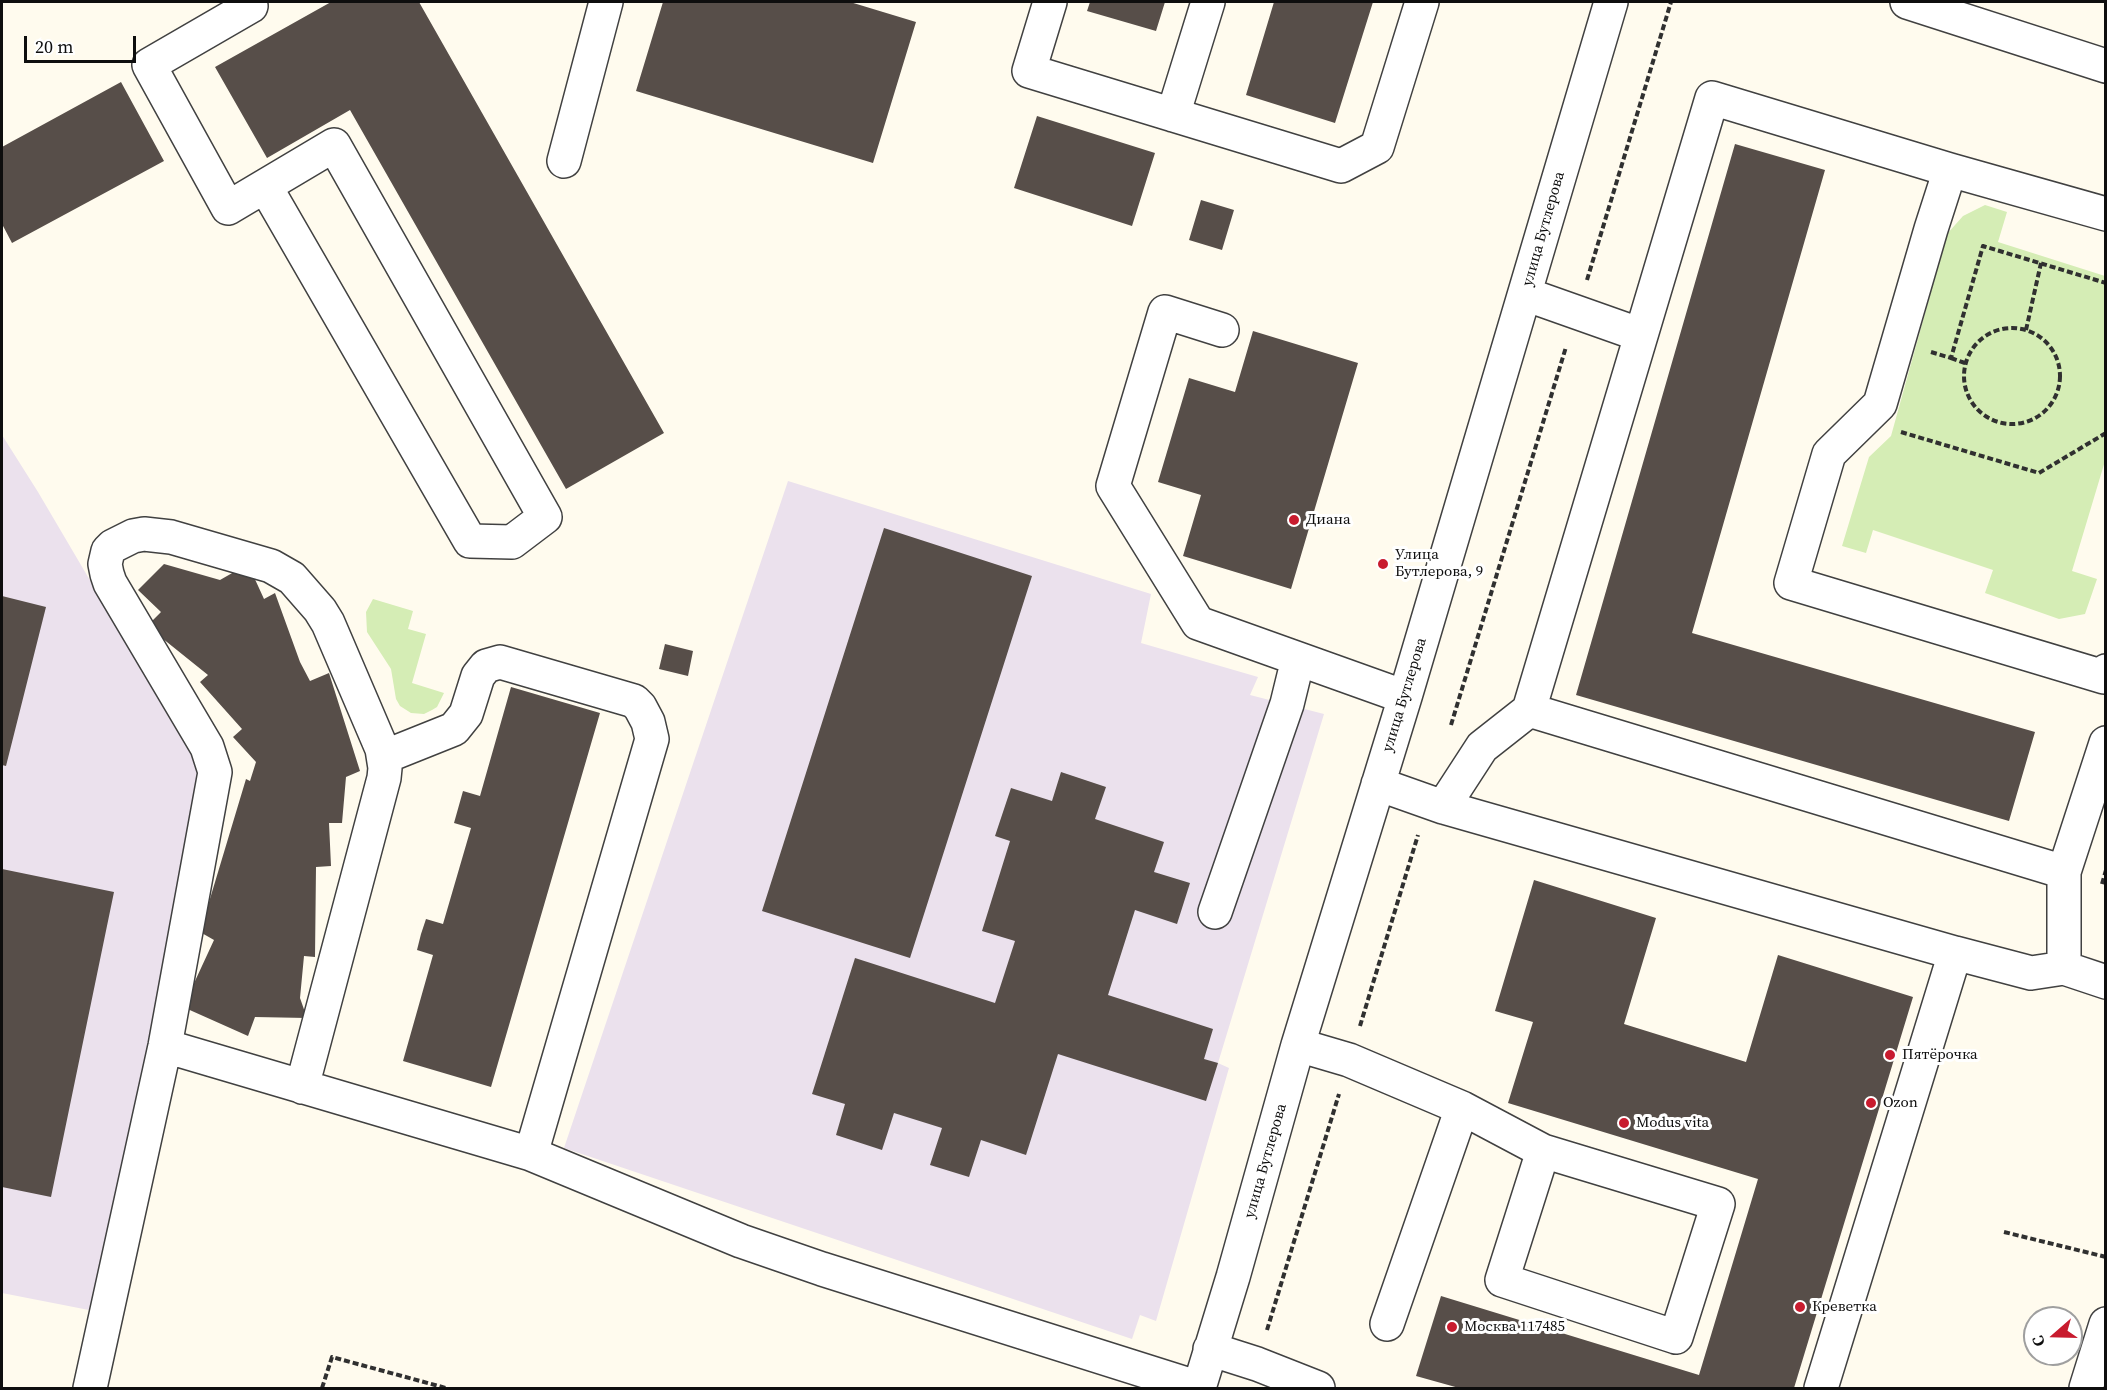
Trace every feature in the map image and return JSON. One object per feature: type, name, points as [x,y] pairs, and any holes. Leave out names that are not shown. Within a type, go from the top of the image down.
[{"type":"street","points":[[248,2],[250,6],[149,65],[228,208],[265,186],[334,146],[545,517],[512,542],[470,541],[265,186]]},
{"type":"street","points":[[564,161],[606,2]]},
{"type":"street","points":[[1050,2],[1029,71],[1341,166],[1377,147],[1422,2]]},
{"type":"street","points":[[1173,115],[1208,2]]},
{"type":"street","name":"улица Бутлерова","points":[[1199,1388],[1233,1277],[1298,1045],[1405,697],[1611,2]]},
{"type":"street","points":[[1907,2],[2106,66]]},
{"type":"street","points":[[1436,805],[1482,747],[1529,710],[1712,98],[1950,170],[2106,214]]},
{"type":"street","points":[[1950,170],[1880,404],[1829,454],[1791,583],[2105,677]]},
{"type":"street","points":[[1525,294],[1641,335]]},
{"type":"street","points":[[1222,330],[1165,312],[1113,486],[1198,623],[1405,697]]},
{"type":"street","points":[[90,1389],[165,1046],[215,772],[207,747],[110,583],[105,564],[108,551],[133,536],[162,535],[271,566],[292,578],[320,610],[328,623],[384,757],[384,778],[302,1087]]},
{"type":"street","points":[[1215,912],[1287,704],[1298,659]]},
{"type":"street","points":[[384,757],[454,729],[466,714],[478,676],[486,666],[500,663],[634,701],[645,714],[648,722],[652,739],[531,1154]]},
{"type":"street","points":[[1529,710],[2064,872]]},
{"type":"street","points":[[2064,968],[2064,872],[2106,743]]},
{"type":"street","points":[[1378,784],[1436,805],[1955,953],[2031,973],[2064,968],[2106,982]]},
{"type":"street","points":[[1821,1389],[1955,953]]},
{"type":"street","points":[[1298,1045],[1349,1060],[1462,1108],[1543,1151],[1718,1204],[1676,1337],[1502,1280],[1543,1151]]},
{"type":"street","points":[[165,1046],[531,1154],[741,1241],[822,1269],[1199,1388]]},
{"type":"street","points":[[1387,1324],[1462,1108]]},
{"type":"street","points":[[2086,1389],[2106,1324]]},
{"type":"street","points":[[1210,1349],[1257,1364],[1318,1389]]},
{"type":"path","points":[[1449,734],[1671,2]]},
{"type":"path","points":[[1951,358],[1983,246],[2106,283]]},
{"type":"path","points":[[2026,330],[2041,263]]},
{"type":"path","points":[[2011,328],[2026,330],[2040,336],[2051,347],[2058,361],[2061,376],[2058,391],[2050,406],[2038,417],[2023,423],[2006,424],[1990,418],[1977,408],[1968,394],[1965,363],[1982,338],[1996,331],[2011,328]]},
{"type":"path","points":[[1899,343],[1965,363]]},
{"type":"path","points":[[1863,421],[2039,472],[2106,433]]},
{"type":"path","points":[[1257,1364],[1349,1060],[1436,805]]},
{"type":"path","points":[[2004,1232],[2106,1257]]},
{"type":"path","points":[[322,1389],[332,1357],[446,1389]]},
{"type":"shaded area","points":[[2,435],[201,769],[147,1057],[94,1311],[2,1293]]},
{"type":"shaded area","points":[[788,481],[1151,594],[1141,643],[1258,677],[1250,695],[1324,714],[1218,1063],[1229,1068],[1156,1321],[1140,1315],[1132,1339],[564,1148]]},
{"type":"green space","points":[[1985,205],[2007,212],[1998,242],[2105,276],[2105,461],[2072,571],[2097,579],[2085,614],[2059,619],[1985,593],[1993,570],[1873,530],[1866,553],[1842,546],[1869,457],[1891,436],[1947,234],[1963,216]]},
{"type":"green space","points":[[373,599],[413,611],[408,629],[426,634],[412,683],[444,693],[437,707],[424,714],[411,713],[400,706],[396,699],[391,669],[367,632],[366,612]]},
{"type":"building","points":[[331,2],[419,2],[664,433],[566,489],[350,110],[267,158],[215,67]]},
{"type":"building","points":[[663,2],[850,2],[916,22],[873,163],[636,91]]},
{"type":"building","points":[[1090,2],[1165,2],[1156,31],[1087,11]]},
{"type":"building","points":[[1274,2],[1373,2],[1335,123],[1246,95]]},
{"type":"building","points":[[121,82],[164,161],[12,243],[2,224],[2,147]]},
{"type":"building","points":[[1037,116],[1155,153],[1132,226],[1014,188]]},
{"type":"building","points":[[1735,144],[1825,170],[1692,633],[2035,732],[2009,821],[1576,695]]},
{"type":"building","points":[[1201,200],[1234,210],[1222,250],[1189,240]]},
{"type":"building","points":[[1253,331],[1358,363],[1291,589],[1183,556],[1201,495],[1158,482],[1189,378],[1235,392]]},
{"type":"building","points":[[884,528],[1032,576],[910,958],[762,911]]},
{"type":"building","points":[[164,564],[220,580],[248,564],[264,599],[275,593],[300,662],[310,681],[329,673],[360,771],[346,777],[342,823],[329,823],[331,866],[316,867],[315,957],[304,956],[300,998],[307,1018],[255,1017],[248,1036],[183,1007],[214,940],[200,932],[246,779],[250,781],[256,762],[233,737],[242,729],[200,682],[208,675],[147,626],[161,612],[138,590]]},
{"type":"building","points":[[2,596],[46,607],[6,766],[2,765]]},
{"type":"building","points":[[665,644],[693,651],[688,676],[659,669]]},
{"type":"building","points":[[511,687],[600,713],[491,1087],[403,1061],[433,955],[417,950],[421,934],[426,919],[443,924],[471,828],[454,823],[463,791],[480,796]]},
{"type":"building","points":[[1061,772],[1106,787],[1095,819],[1164,842],[1154,872],[1190,883],[1177,924],[1135,910],[1108,995],[1213,1029],[1204,1059],[1218,1063],[1206,1101],[1058,1054],[1026,1155],[981,1140],[969,1177],[930,1165],[942,1128],[894,1113],[882,1150],[836,1135],[845,1104],[812,1094],[855,958],[995,1003],[1015,941],[982,931],[1010,841],[995,836],[1011,788],[1052,801]]},
{"type":"building","points":[[2,869],[114,892],[51,1197],[2,1187]]},
{"type":"building","points":[[1534,880],[1656,918],[1624,1024],[1746,1062],[1778,955],[1913,997],[1794,1388],[1459,1388],[1416,1376],[1441,1296],[1699,1375],[1758,1179],[1508,1103],[1533,1022],[1495,1011]]},
{"type":"place","name":"Диана","points":[[1294,520]]},
{"type":"place","name":"Улица Бутлерова, 9","points":[[1383,564]]},
{"type":"place","name":"Пятёрочка","points":[[1890,1055]]},
{"type":"place","name":"Ozon","points":[[1871,1103]]},
{"type":"place","name":"Modus vita","points":[[1624,1123]]},
{"type":"place","name":"Креветка","points":[[1800,1307]]},
{"type":"place","name":"Москва 117485","points":[[1452,1327]]}]
